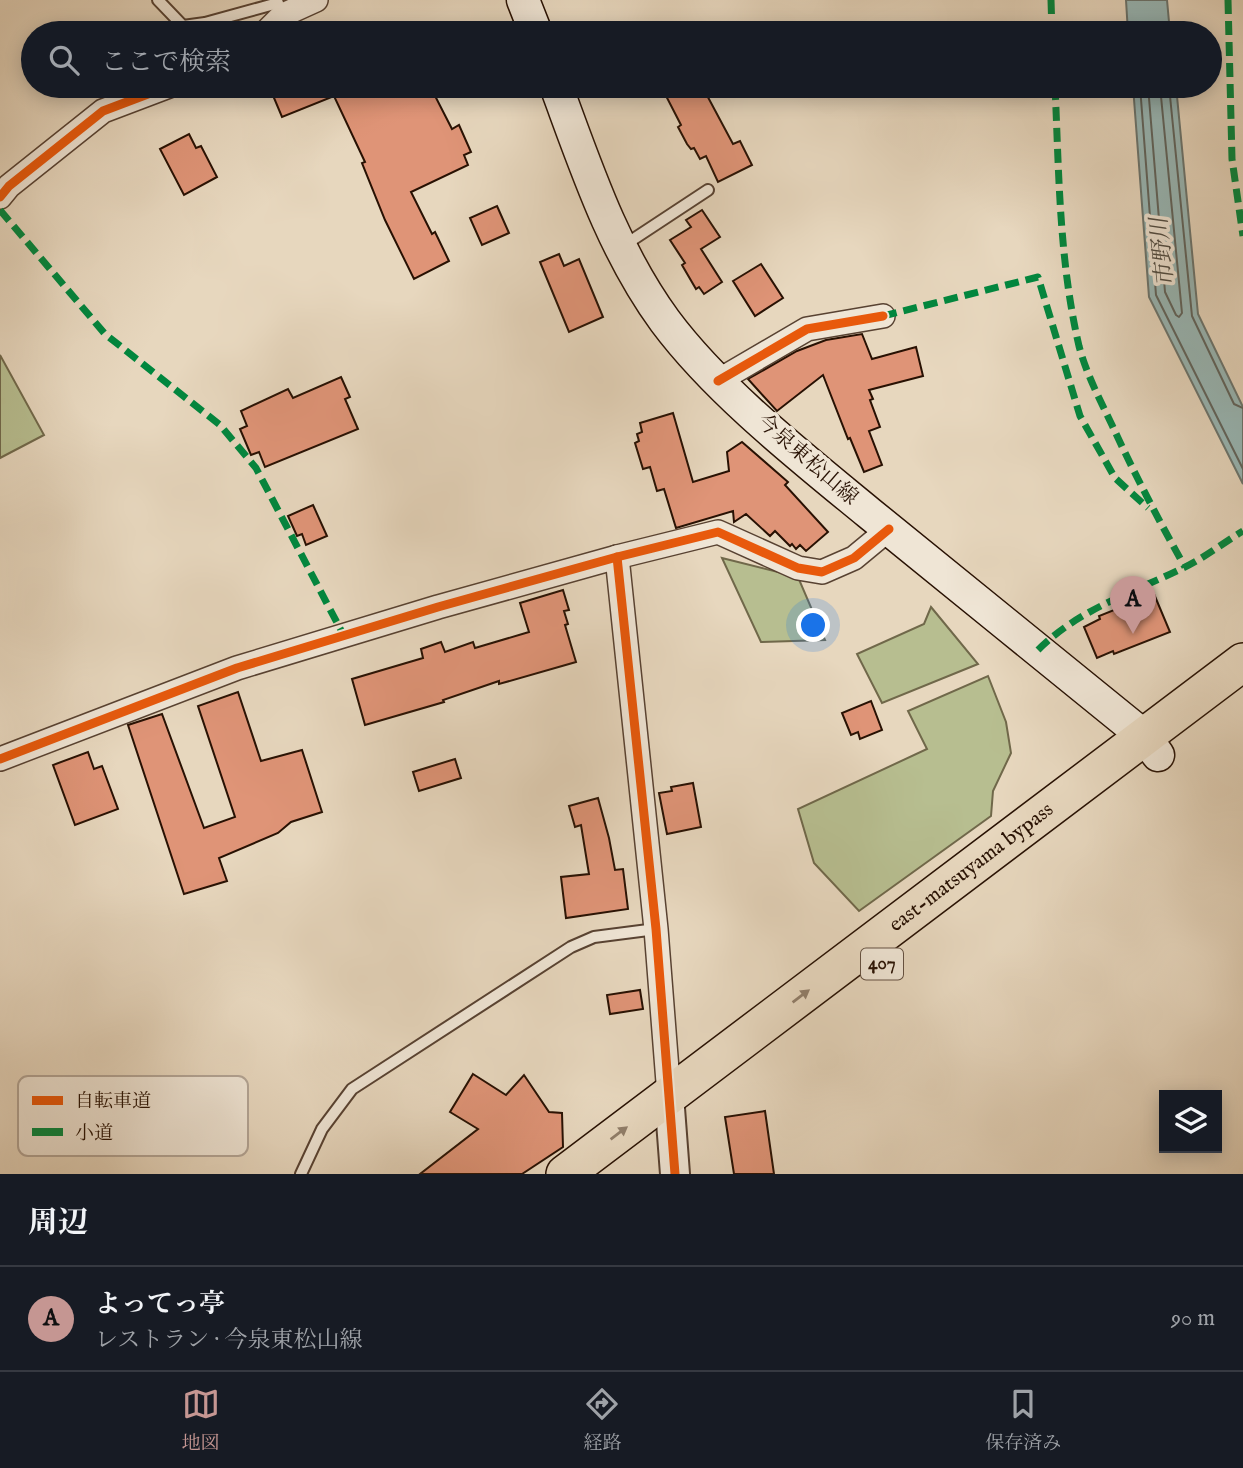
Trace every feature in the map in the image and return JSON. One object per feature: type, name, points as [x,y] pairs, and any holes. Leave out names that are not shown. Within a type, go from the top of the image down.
[{"type":"highway","name":"east-matsuyama bypass","points":[[565,1174],[670,1110],[1151,746],[1243,662]]},
{"type":"highway","name":"east-matsuyama bypass","points":[[1151,746],[1243,691]]},
{"type":"highway","name":"east-matsuyama bypass","points":[[605,1174],[670,1110]]},
{"type":"main road","points":[[523,0],[531,21]]},
{"type":"main road","name":"今泉東松山線","points":[[561,98],[606,219],[620,248],[666,322],[718,381],[816,470],[1151,746]]},
{"type":"street","points":[[279,6],[316,0]]},
{"type":"street","points":[[0,197],[9,186],[103,111],[137,98]]},
{"type":"street","points":[[718,381],[807,329],[883,316]]},
{"type":"street","points":[[0,758],[237,668],[617,557],[718,532],[798,568],[822,572],[854,558],[889,529]]},
{"type":"street","points":[[617,557],[656,929],[675,1174]]},
{"type":"lane","points":[[158,0],[178,21]]},
{"type":"lane","points":[[214,21],[279,6]]},
{"type":"lane","points":[[620,248],[708,190]]},
{"type":"lane","points":[[301,1174],[322,1129],[352,1089],[570,947],[594,937],[656,929]]},
{"type":"green space","points":[[0,355],[44,435],[0,458]]},
{"type":"green space","points":[[722,558],[798,577],[825,640],[761,642]]},
{"type":"green space","points":[[931,607],[978,664],[882,703],[857,654],[924,624]]},
{"type":"green space","points":[[988,676],[1006,722],[1011,753],[993,791],[991,816],[859,911],[814,863],[798,809],[927,749],[908,711]]},
{"type":"water","points":[[1126,0],[1167,0],[1169,21],[1127,21]]},
{"type":"water","name":"市野川","points":[[1134,98],[1177,98],[1198,314],[1243,407],[1243,484],[1149,297]]},
{"type":"building","points":[[274,98],[329,98],[282,117]]},
{"type":"building","points":[[335,98],[436,98],[452,129],[459,125],[471,152],[464,155],[468,165],[411,192],[449,261],[414,279],[385,220],[362,163],[365,162]]},
{"type":"building","points":[[667,98],[708,98],[733,144],[740,141],[752,165],[718,182],[706,156],[700,159],[694,148],[691,149],[687,144],[678,127],[681,125]]},
{"type":"building","points":[[189,134],[196,148],[201,146],[217,177],[184,195],[160,149]]},
{"type":"building","points":[[497,206],[509,233],[482,245],[470,218]]},
{"type":"building","points":[[702,210],[720,237],[701,249],[722,282],[704,294],[699,287],[696,289],[682,265],[685,263],[670,240],[691,227],[686,220]]},
{"type":"building","points":[[559,254],[564,266],[579,259],[603,317],[569,332],[540,262]]},
{"type":"building","points":[[761,264],[783,298],[755,316],[733,281]]},
{"type":"building","points":[[862,334],[872,359],[916,347],[923,376],[869,390],[880,427],[869,431],[882,465],[864,472],[823,375],[777,411],[748,379],[797,351],[826,340]]},
{"type":"building","points":[[341,377],[350,397],[345,399],[358,429],[265,467],[259,452],[251,455],[240,429],[247,426],[241,411],[288,389],[293,398]]},
{"type":"building","points":[[673,413],[693,482],[729,471],[727,452],[742,442],[788,482],[785,485],[828,532],[806,551],[800,545],[796,549],[792,544],[790,546],[775,531],[770,536],[746,514],[734,522],[733,511],[676,528],[664,489],[657,491],[650,467],[643,469],[635,443],[639,441],[637,434],[642,432],[640,423]]},
{"type":"building","points":[[313,505],[327,536],[306,545],[302,534],[297,536],[288,516]]},
{"type":"building","points":[[563,590],[569,610],[564,611],[568,624],[565,625],[576,662],[499,684],[499,681],[443,700],[444,702],[365,725],[352,679],[423,658],[421,649],[441,642],[445,652],[473,642],[475,648],[529,632],[520,603]]},
{"type":"building","points":[[1154,594],[1170,632],[1097,658],[1084,627],[1100,619],[1099,616]]},
{"type":"building","points":[[238,692],[261,761],[302,750],[322,812],[291,822],[278,833],[219,858],[227,881],[184,894],[128,725],[162,714],[204,828],[235,817],[198,706]]},
{"type":"building","points":[[871,701],[882,730],[860,739],[858,732],[851,735],[842,713]]},
{"type":"building","points":[[88,752],[94,769],[102,766],[118,809],[75,825],[53,765]]},
{"type":"building","points":[[455,759],[461,778],[419,791],[413,772]]},
{"type":"building","points":[[693,783],[701,827],[667,834],[659,793],[672,791],[671,787]]},
{"type":"building","points":[[598,798],[615,870],[623,869],[628,909],[566,918],[561,877],[589,874],[581,825],[575,827],[569,806]]},
{"type":"building","points":[[640,990],[643,1009],[610,1014],[607,995]]},
{"type":"building","points":[[473,1074],[506,1095],[524,1075],[549,1112],[562,1113],[563,1147],[522,1174],[420,1174],[478,1129],[450,1112]]},
{"type":"building","points":[[765,1111],[774,1174],[734,1174],[725,1117]]},
{"type":"marked path","points":[[1051,0],[1052,21]]},
{"type":"marked path","points":[[1228,0],[1232,159],[1243,236]]},
{"type":"marked path","points":[[1055,98],[1067,281],[1079,346],[1089,376],[1120,443],[1185,567]]},
{"type":"marked path","points":[[0,210],[105,334],[220,425],[256,468],[344,636]]},
{"type":"marked path","points":[[883,316],[1038,277],[1080,416],[1115,478],[1148,508]]},
{"type":"marked path","points":[[1038,650],[1088,613],[1191,564],[1243,531]]},
{"type":"cycle path","points":[[0,197],[9,186],[103,111],[137,98]]},
{"type":"cycle path","points":[[718,381],[807,329],[883,316]]},
{"type":"cycle path","points":[[0,759],[237,668],[438,607],[617,557],[718,532],[798,568],[822,572],[854,558],[889,529]]},
{"type":"cycle path","points":[[617,557],[656,929],[675,1174]]},
{"type":"place","name":"よってっ亭","points":[[1133,634]]}]
